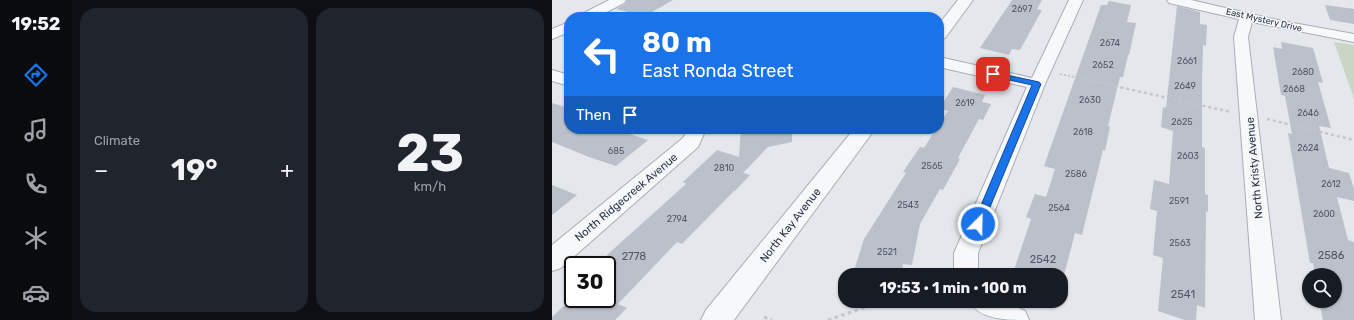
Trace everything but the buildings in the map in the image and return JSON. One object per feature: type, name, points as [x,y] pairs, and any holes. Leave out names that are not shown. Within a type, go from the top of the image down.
[{"type":"street","points":[[596,12],[619,0]]},
{"type":"street","points":[[944,29],[966,0]]},
{"type":"street","points":[[966,268],[966,253],[1037,84],[1076,0]]},
{"type":"street","name":"East Mystery Drive","points":[[1174,0],[1247,17],[1354,38]]},
{"type":"street","name":"North Kristy Avenue","points":[[1247,17],[1241,37],[1268,320]]},
{"type":"street","points":[[552,35],[564,29]]},
{"type":"street","points":[[944,63],[1037,84]]},
{"type":"street","points":[[552,75],[564,79]]},
{"type":"street","name":"North Ridgecreek Avenue","points":[[552,260],[691,142],[695,134]]},
{"type":"street","name":"North Kay Avenue","points":[[716,320],[861,134]]},
{"type":"street","points":[[992,308],[1000,314],[1016,320]]},
{"type":"path","points":[[1055,73],[1231,112]]},
{"type":"path","points":[[1264,119],[1354,140]]},
{"type":"path","points":[[828,320],[863,308]]},
{"type":"path","points":[[764,317],[772,320]]},
{"type":"green space","points":[[1334,42],[1354,45],[1354,98]]},
{"type":"route","points":[[978,224],[1037,84],[993,74]]}]
